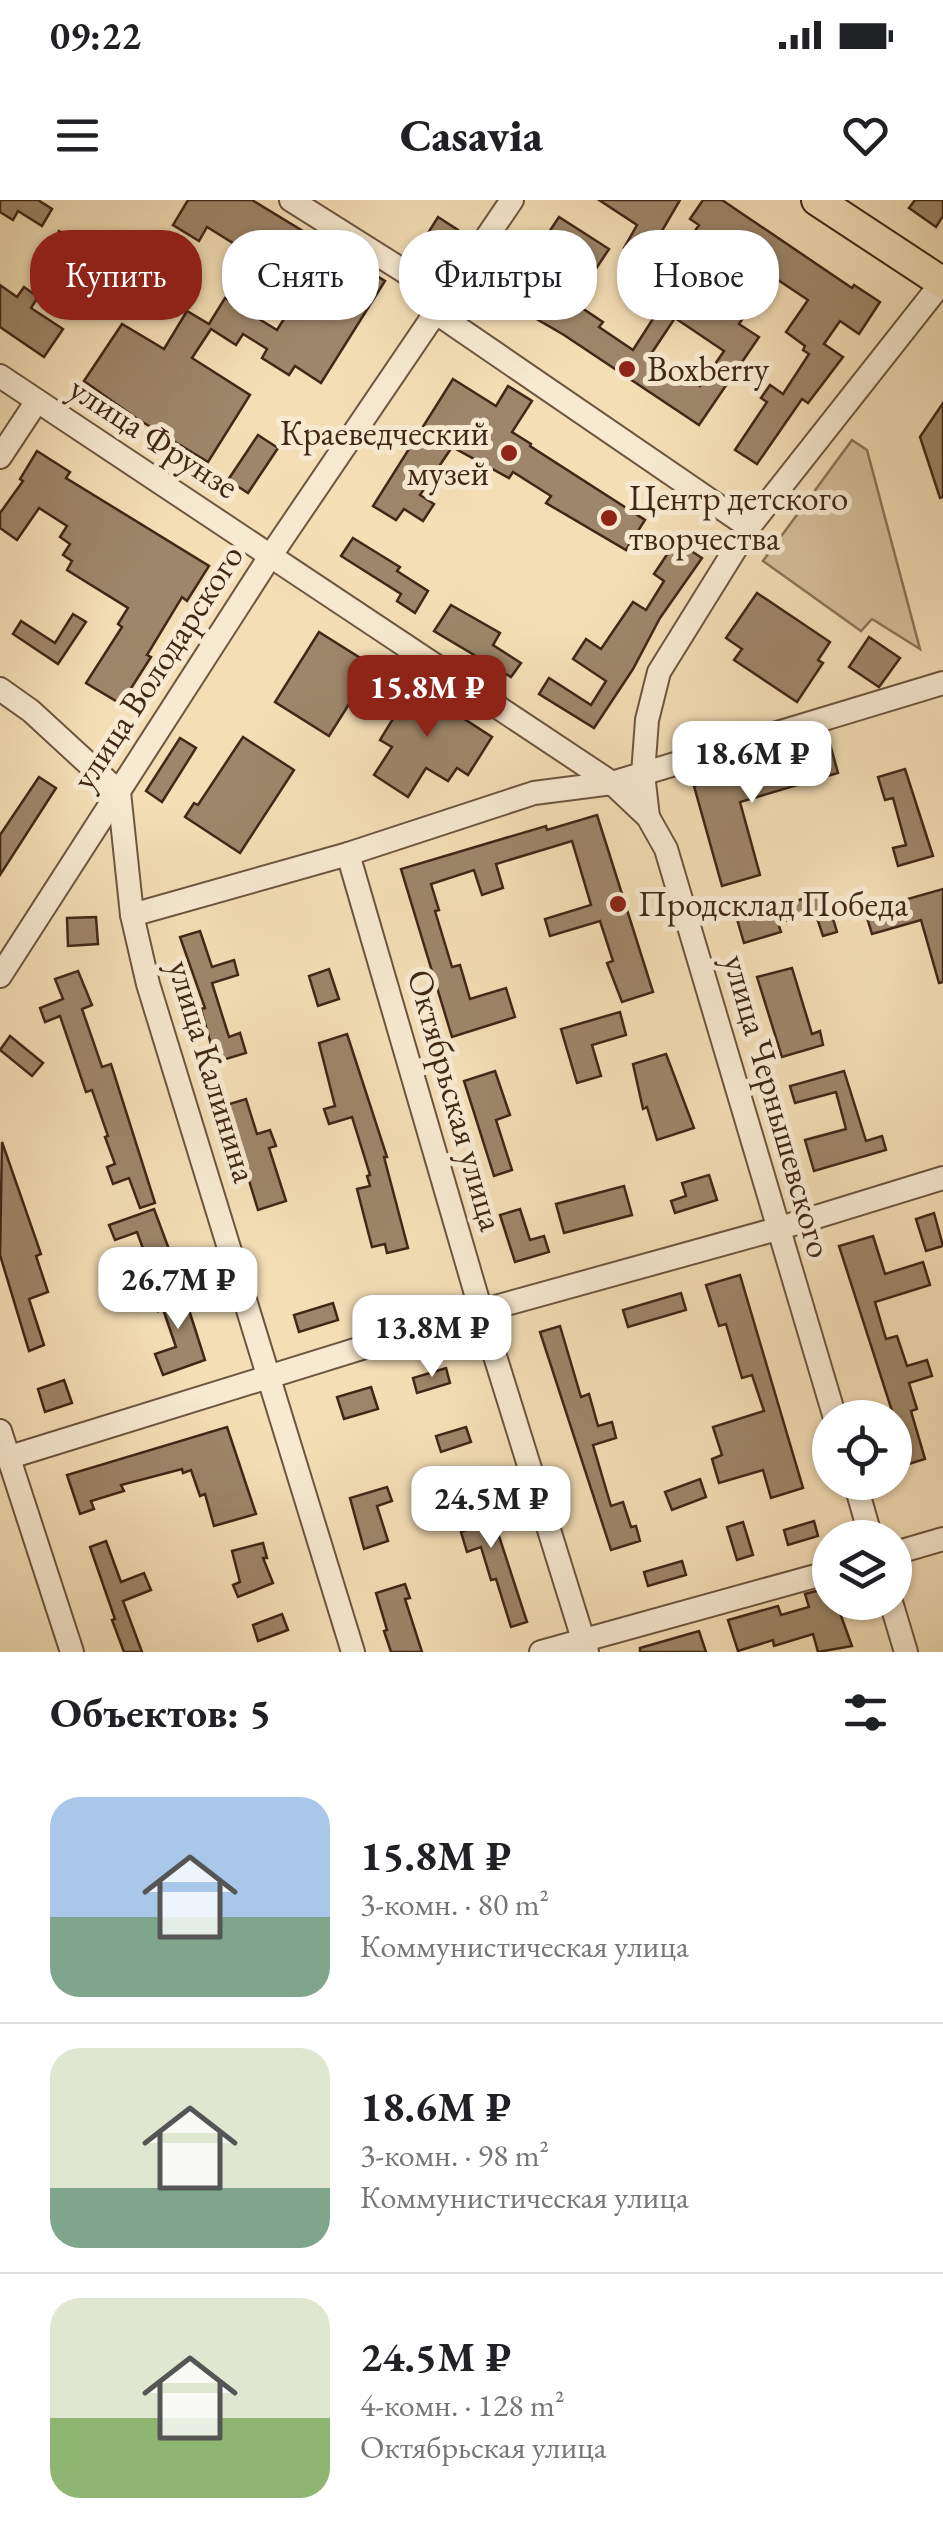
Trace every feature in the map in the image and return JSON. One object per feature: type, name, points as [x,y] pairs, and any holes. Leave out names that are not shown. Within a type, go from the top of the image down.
[{"type":"main road","points":[[816,200],[943,282]]},
{"type":"street","points":[[291,200],[399,276]]},
{"type":"street","name":"улица Володарского","points":[[491,230],[512,200]]},
{"type":"street","points":[[648,817],[643,774],[647,720],[659,672],[749,527],[943,282]]},
{"type":"street","name":"улица Володарского","points":[[0,976],[270,555],[430,320]]},
{"type":"street","points":[[461,320],[749,527]]},
{"type":"street","name":"улица Фрунзе","points":[[0,376],[612,782],[648,817]]},
{"type":"street","points":[[0,458],[37,401]]},
{"type":"street","points":[[132,914],[348,854],[534,793],[643,774],[943,683]]},
{"type":"street","points":[[0,689],[119,792]]},
{"type":"street","name":"улица Калинина","points":[[119,792],[132,914],[148,984],[353,1652]]},
{"type":"street","name":"улица Чернышевского","points":[[648,817],[666,850],[830,1400]]},
{"type":"street","name":"Октябрьская улица","points":[[348,854],[585,1646]]},
{"type":"street","points":[[10,1457],[482,1311],[943,1178]]},
{"type":"street","points":[[0,1431],[72,1652]]},
{"type":"street","points":[[912,1549],[943,1539]]},
{"type":"street","points":[[541,1652],[585,1646],[812,1577]]},
{"type":"street","points":[[896,1620],[906,1652]]},
{"type":"shaded area","points":[[852,440],[867,450],[920,649],[872,619],[861,631],[763,561]]},
{"type":"building","points":[[0,200],[38,200],[52,209],[42,226],[18,211],[13,220],[0,212]]},
{"type":"building","points":[[188,200],[252,200],[301,230],[222,230],[222,236],[207,227],[202,236],[202,230],[181,230],[173,225]]},
{"type":"building","points":[[599,200],[680,200],[662,230],[634,230],[637,225]]},
{"type":"building","points":[[703,200],[722,200],[766,230],[696,230],[699,225],[690,219]]},
{"type":"building","points":[[915,200],[943,200],[943,216],[936,227],[909,208]]},
{"type":"building","points":[[438,217],[458,230],[430,230]]},
{"type":"building","points":[[559,217],[579,230],[550,230]]},
{"type":"building","points":[[779,239],[852,288],[854,285],[880,302],[859,334],[840,321],[824,344],[843,357],[808,403],[802,399],[757,464],[735,450],[767,402],[761,398],[770,385],[783,394],[809,354],[803,350],[805,346],[786,332],[808,300],[779,281]]},
{"type":"building","points":[[597,241],[609,249],[597,267]]},
{"type":"building","points":[[0,285],[17,297],[24,287],[30,291],[30,320],[49,320],[63,329],[44,357],[0,327]]},
{"type":"building","points":[[222,303],[222,320],[261,320],[277,330],[283,320],[361,320],[321,383],[295,366],[289,375],[262,358],[267,349],[243,334],[236,345],[211,329],[192,358],[250,395],[208,462],[84,381],[122,324],[164,349],[182,320],[202,320],[209,324]]},
{"type":"building","points":[[597,318],[603,322],[599,327],[633,350],[652,320],[674,320],[651,354],[700,386],[724,351],[678,320],[742,320],[739,324],[759,337],[699,425],[538,320]]},
{"type":"building","points":[[453,379],[496,406],[508,386],[532,401],[512,432],[645,520],[626,550],[546,503],[551,496],[513,472],[509,478],[452,447],[420,495],[434,504],[423,521],[404,509],[396,520],[373,506]]},
{"type":"building","points":[[943,403],[943,497],[940,498],[920,437]]},
{"type":"building","points":[[258,435],[278,448],[248,493],[228,480]]},
{"type":"building","points":[[37,451],[70,472],[66,478],[209,566],[187,601],[182,597],[121,704],[86,683],[122,627],[118,624],[128,608],[67,570],[72,561],[63,555],[70,544],[60,537],[67,526],[39,508],[17,540],[0,528],[0,513],[23,481],[20,479]]},
{"type":"building","points":[[353,538],[400,567],[397,571],[428,591],[415,613],[397,601],[401,594],[341,556]]},
{"type":"building","points":[[676,541],[702,558],[660,618],[633,669],[594,728],[539,694],[549,678],[591,705],[606,681],[573,659],[586,639],[601,649],[633,602],[646,610],[664,581],[654,574]]},
{"type":"building","points":[[757,593],[830,642],[818,660],[823,663],[797,702],[734,660],[742,649],[726,638]]},
{"type":"building","points":[[451,605],[500,633],[493,645],[521,663],[511,677],[434,631]]},
{"type":"building","points":[[73,614],[86,622],[58,664],[13,634],[21,621],[55,643]]},
{"type":"building","points":[[319,632],[373,666],[329,736],[275,702]]},
{"type":"building","points":[[869,637],[900,658],[879,687],[849,667]]},
{"type":"building","points":[[401,678],[492,737],[468,775],[457,768],[448,781],[426,768],[408,797],[374,775],[392,747],[380,740],[399,709],[386,701]]},
{"type":"building","points":[[243,737],[294,770],[240,853],[185,817],[194,803],[198,805]]},
{"type":"building","points":[[180,738],[196,748],[162,802],[146,791]]},
{"type":"building","points":[[830,744],[838,773],[740,802],[760,875],[722,886],[694,786]]},
{"type":"building","points":[[905,769],[933,856],[898,866],[893,848],[906,845],[893,798],[885,800],[878,777]]},
{"type":"building","points":[[39,777],[56,788],[0,875],[0,835]]},
{"type":"building","points":[[597,815],[653,992],[622,1002],[607,963],[613,961],[600,921],[550,936],[545,919],[591,905],[572,841],[496,864],[503,888],[482,895],[474,870],[431,884],[452,967],[460,965],[470,999],[506,988],[515,1017],[452,1037],[401,869]]},
{"type":"building","points":[[943,889],[943,982],[939,983],[921,920],[872,934],[865,911]]},
{"type":"building","points":[[825,892],[837,932],[823,936],[815,912],[778,923],[781,932],[744,943],[737,919]]},
{"type":"building","points":[[96,917],[98,944],[68,946],[67,918]]},
{"type":"building","points":[[200,931],[212,967],[234,960],[238,975],[212,983],[229,1037],[240,1033],[246,1053],[216,1062],[201,1009],[205,1008],[180,937]]},
{"type":"building","points":[[792,968],[812,1034],[820,1031],[823,1045],[782,1057],[757,977]]},
{"type":"building","points":[[329,969],[339,999],[318,1006],[309,976]]},
{"type":"building","points":[[78,971],[92,1005],[82,1009],[102,1067],[111,1064],[155,1203],[140,1208],[129,1178],[113,1184],[107,1167],[115,1164],[105,1137],[108,1136],[92,1090],[86,1092],[60,1016],[45,1022],[40,1008],[63,999],[55,979]]},
{"type":"building","points":[[620,1012],[626,1035],[592,1045],[601,1076],[577,1083],[561,1029]]},
{"type":"building","points":[[347,1034],[387,1157],[408,1248],[387,1253],[385,1244],[372,1247],[357,1189],[370,1186],[370,1175],[352,1117],[329,1124],[324,1109],[335,1106],[319,1043]]},
{"type":"building","points":[[10,1036],[43,1063],[32,1076],[0,1050]]},
{"type":"building","points":[[666,1054],[694,1128],[657,1140],[647,1107],[643,1109],[633,1064]]},
{"type":"building","points":[[495,1071],[510,1115],[496,1120],[512,1170],[494,1176],[464,1081]]},
{"type":"building","points":[[844,1071],[866,1141],[882,1136],[886,1150],[814,1171],[805,1140],[846,1129],[836,1092],[795,1103],[790,1086]]},
{"type":"building","points":[[246,1099],[257,1134],[270,1130],[276,1146],[269,1148],[286,1201],[258,1210],[226,1105]]},
{"type":"building","points":[[2,1142],[41,1254],[36,1256],[48,1292],[29,1299],[44,1345],[29,1351],[0,1255]]},
{"type":"building","points":[[709,1175],[717,1200],[675,1213],[671,1201],[686,1196],[682,1183]]},
{"type":"building","points":[[624,1186],[632,1215],[564,1233],[556,1204]]},
{"type":"building","points":[[154,1209],[173,1260],[150,1268],[137,1232],[115,1240],[109,1225]]},
{"type":"building","points":[[520,1209],[530,1240],[544,1236],[549,1252],[515,1262],[500,1215]]},
{"type":"building","points":[[934,1213],[943,1246],[926,1251],[916,1219]]},
{"type":"building","points":[[873,1236],[885,1274],[923,1262],[930,1285],[875,1302],[886,1339],[897,1336],[907,1366],[927,1360],[932,1376],[909,1383],[917,1409],[912,1411],[912,1400],[888,1400],[839,1246]]},
{"type":"building","points":[[740,1275],[803,1488],[771,1498],[763,1470],[719,1483],[712,1459],[722,1455],[713,1427],[764,1411],[752,1375],[742,1378],[726,1324],[719,1326],[706,1285]]},
{"type":"building","points":[[181,1285],[205,1360],[163,1375],[155,1354],[176,1347],[163,1309],[158,1311],[152,1295]]},
{"type":"building","points":[[681,1293],[686,1310],[628,1327],[623,1310]]},
{"type":"building","points":[[333,1303],[338,1320],[299,1332],[294,1315]]},
{"type":"building","points":[[560,1326],[581,1397],[589,1394],[598,1426],[612,1422],[616,1438],[593,1445],[611,1506],[623,1502],[640,1541],[611,1550],[540,1332]]},
{"type":"building","points":[[446,1368],[450,1383],[417,1393],[413,1378]]},
{"type":"building","points":[[64,1380],[72,1403],[45,1412],[38,1389]]},
{"type":"building","points":[[371,1387],[378,1409],[344,1419],[337,1397]]},
{"type":"building","points":[[912,1414],[925,1459],[912,1463]]},
{"type":"building","points":[[227,1427],[256,1514],[214,1526],[205,1494],[200,1496],[191,1470],[183,1473],[182,1469],[121,1485],[124,1491],[91,1501],[94,1509],[80,1514],[67,1475]]},
{"type":"building","points":[[466,1427],[471,1442],[441,1452],[436,1436]]},
{"type":"building","points":[[700,1479],[706,1497],[672,1510],[665,1492]]},
{"type":"building","points":[[387,1487],[392,1501],[377,1506],[388,1541],[364,1549],[350,1498]]},
{"type":"building","points":[[484,1490],[527,1622],[511,1627],[481,1547],[467,1552],[461,1532],[469,1529],[459,1497]]},
{"type":"building","points":[[743,1522],[753,1555],[737,1560],[727,1527]]},
{"type":"building","points":[[812,1522],[812,1538],[788,1545],[784,1530]]},
{"type":"building","points":[[106,1541],[121,1582],[144,1573],[151,1590],[123,1601],[142,1652],[124,1652],[112,1620],[115,1619],[90,1547]]},
{"type":"building","points":[[263,1543],[267,1558],[263,1558],[273,1583],[238,1597],[233,1585],[240,1582],[232,1551]]},
{"type":"building","points":[[682,1561],[686,1575],[648,1586],[644,1572]]},
{"type":"building","points":[[405,1584],[410,1598],[405,1599],[422,1652],[391,1652],[384,1631],[387,1630],[376,1593]]},
{"type":"building","points":[[812,1592],[812,1620],[843,1620],[852,1646],[818,1652],[813,1634],[774,1646],[773,1640],[738,1651],[728,1620],[778,1606],[781,1615],[809,1607],[805,1594]]},
{"type":"building","points":[[282,1614],[288,1630],[258,1641],[253,1625]]},
{"type":"building","points":[[699,1631],[706,1652],[640,1652],[640,1648]]},
{"type":"place","name":"Boxberry","points":[[627,369]]},
{"type":"place","name":"Краеведческий музей","points":[[509,453]]},
{"type":"place","name":"Центр детского творчества","points":[[609,518]]},
{"type":"place","name":"Продсклад Победа","points":[[618,904]]}]
